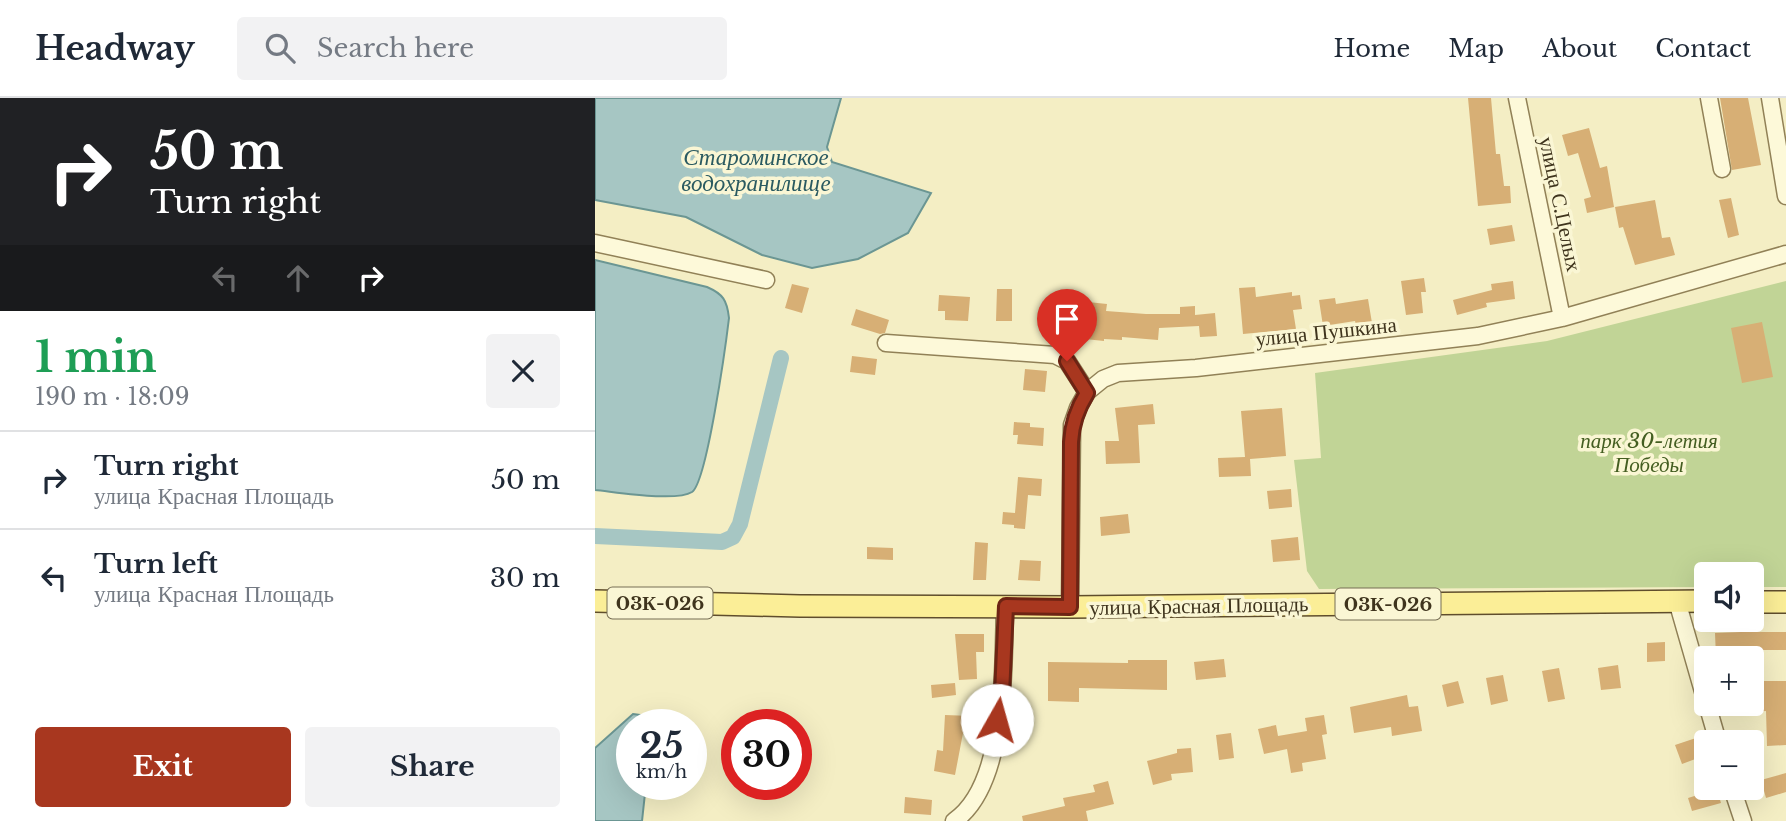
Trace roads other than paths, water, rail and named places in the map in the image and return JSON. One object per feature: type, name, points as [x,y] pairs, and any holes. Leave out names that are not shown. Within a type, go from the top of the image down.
[{"type":"main road","name":"улица Красная Площадь","points":[[595,601],[1070,607],[1694,601]]},
{"type":"main road","points":[[1764,602],[1786,602]]},
{"type":"street","name":"улица С.Целых","points":[[1517,98],[1562,318]]},
{"type":"street","points":[[1709,98],[1722,169]]},
{"type":"street","points":[[1770,98],[1786,196]]},
{"type":"street","points":[[595,243],[766,280]]},
{"type":"street","name":"улица Пушкина","points":[[1087,393],[1103,379],[1118,373],[1196,368],[1478,337],[1562,318],[1786,254]]},
{"type":"street","points":[[886,342],[1055,355],[1067,361],[1087,393]]},
{"type":"street","name":"улица Красная Площадь","points":[[1070,607],[1072,425],[1087,393]]},
{"type":"street","points":[[1677,601],[1694,661]]},
{"type":"street","points":[[954,821],[978,795],[989,771],[1002,694],[1006,606]]},
{"type":"street","points":[[1736,800],[1742,821]]},
{"type":"water","name":"Староминское водохранилище","points":[[595,98],[841,98],[827,147],[832,162],[931,193],[908,233],[858,259],[812,268],[762,255],[686,217],[595,200]]},
{"type":"water","points":[[595,260],[707,287],[717,292],[725,302],[729,318],[715,411],[704,464],[692,492],[660,496],[595,490]]},
{"type":"water","points":[[616,729],[616,800],[644,800],[642,821],[595,821],[595,748]]},
{"type":"waterway","points":[[595,536],[722,542],[733,537],[740,524],[781,358]]},
{"type":"park label","name":"парк 30-летия Победы","points":[[1649,453]]}]
